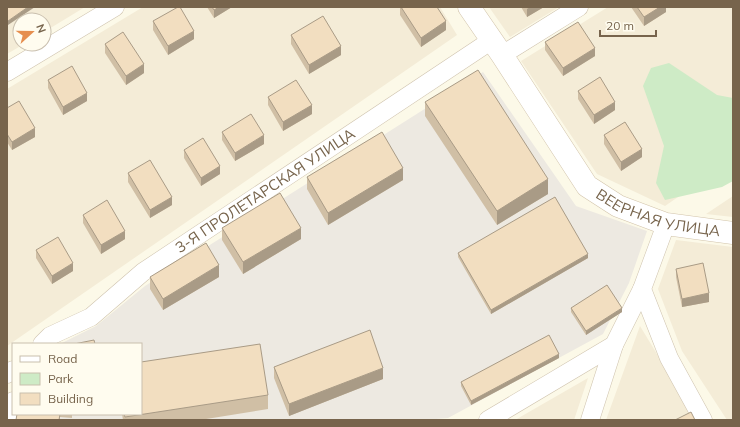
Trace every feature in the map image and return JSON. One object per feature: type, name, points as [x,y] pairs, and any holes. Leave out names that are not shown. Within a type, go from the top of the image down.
[{"type":"street","points":[[7,72],[115,7]]},
{"type":"street","points":[[469,7],[497,47]]},
{"type":"street","name":"3-Я ПРОЛЕТАРСКАЯ УЛИЦА","points":[[43,343],[50,336],[91,317],[143,272],[497,47],[579,7]]},
{"type":"street","name":"ВЕЕРНАЯ УЛИЦА","points":[[497,47],[587,186],[618,206],[666,224],[733,233]]},
{"type":"street","points":[[590,420],[614,345],[642,289],[666,224]]},
{"type":"street","points":[[642,289],[669,358],[702,420]]},
{"type":"street","points":[[488,420],[614,345]]},
{"type":"street","points":[[10,420],[12,407]]},
{"type":"shaded area","points":[[7,7],[85,7],[52,27],[52,12],[12,12],[12,51],[7,54]]},
{"type":"shaded area","points":[[143,7],[440,7],[457,35],[7,346],[7,89]]},
{"type":"shaded area","points":[[489,7],[559,7],[510,37]]},
{"type":"shaded area","points":[[608,7],[733,7],[733,159],[665,206],[597,174],[521,61]]},
{"type":"shaded area","points":[[483,72],[576,206],[647,231],[629,283],[603,334],[448,418],[424,420],[39,420],[36,415],[142,415],[142,343],[62,343],[96,326],[145,286]]},
{"type":"shaded area","points":[[733,196],[733,217],[706,214]]},
{"type":"shaded area","points":[[676,240],[733,247],[733,420],[727,420],[682,351],[658,289]]},
{"type":"shaded area","points":[[640,326],[697,420],[606,420]]},
{"type":"shaded area","points":[[588,378],[574,420],[515,420]]},
{"type":"green space","points":[[669,63],[717,95],[733,98],[733,181],[722,187],[665,200],[656,183],[664,146],[643,86],[651,68]]},
{"type":"building","points":[[7,7],[28,7],[21,12],[12,12],[12,18],[8,21]]},
{"type":"building","points":[[180,7],[194,31],[168,46],[153,21]]},
{"type":"building","points":[[212,7],[219,7],[214,10]]},
{"type":"building","points":[[401,7],[437,7],[446,21],[421,38]]},
{"type":"building","points":[[637,7],[660,7],[644,17]]},
{"type":"building","points":[[323,16],[341,46],[309,65],[291,35]]},
{"type":"building","points":[[578,22],[595,48],[563,68],[545,42]]},
{"type":"building","points":[[123,32],[144,64],[126,76],[105,44]]},
{"type":"building","points":[[72,66],[87,93],[63,107],[48,80]]},
{"type":"building","points":[[478,70],[548,179],[497,211],[425,102]]},
{"type":"building","points":[[600,77],[615,102],[594,115],[578,91]]},
{"type":"building","points":[[296,80],[312,105],[283,122],[268,97]]},
{"type":"building","points":[[19,101],[35,128],[12,142],[7,134],[7,108]]},
{"type":"building","points":[[251,114],[264,135],[235,153],[222,132]]},
{"type":"building","points":[[625,122],[642,149],[621,162],[604,135]]},
{"type":"building","points":[[382,132],[403,168],[328,213],[307,177]]},
{"type":"building","points":[[203,138],[220,166],[201,178],[184,150]]},
{"type":"building","points":[[150,160],[172,197],[150,210],[128,173]]},
{"type":"building","points":[[280,193],[301,228],[243,262],[222,228]]},
{"type":"building","points":[[555,197],[588,254],[491,310],[458,253]]},
{"type":"building","points":[[107,200],[125,231],[101,245],[83,215]]},
{"type":"building","points":[[58,237],[73,263],[52,276],[36,250]]},
{"type":"building","points":[[206,243],[219,265],[163,299],[150,277]]},
{"type":"building","points":[[703,263],[709,293],[682,299],[676,269]]},
{"type":"building","points":[[607,285],[622,308],[586,331],[571,308]]},
{"type":"building","points":[[370,330],[383,368],[289,404],[274,367]]},
{"type":"building","points":[[549,335],[559,354],[471,401],[461,382]]},
{"type":"building","points":[[94,340],[95,343],[79,343]]},
{"type":"building","points":[[260,344],[268,395],[142,414],[142,362]]},
{"type":"building","points":[[691,412],[695,420],[675,420]]},
{"type":"building","points":[[17,415],[60,415],[59,420],[16,420]]},
{"type":"building","points":[[124,415],[138,415],[125,417]]}]
